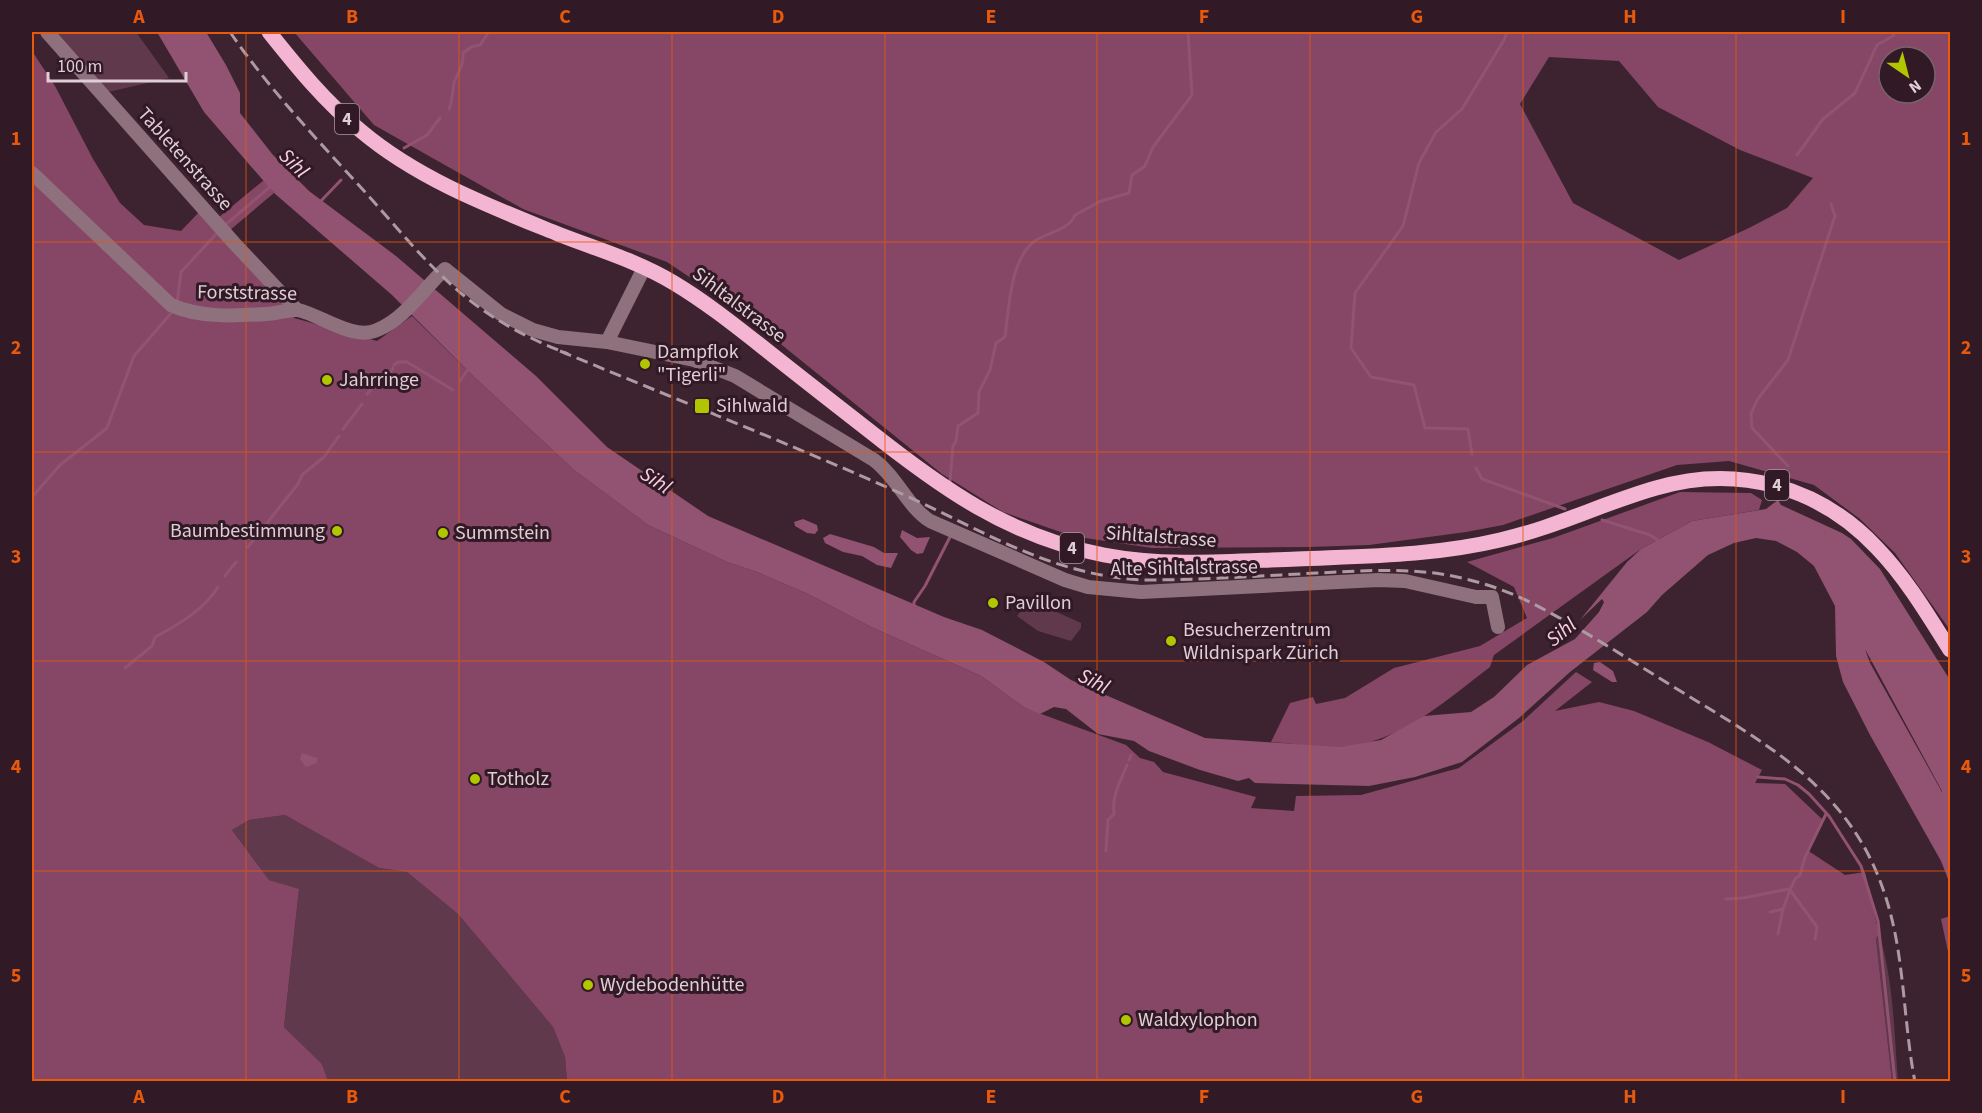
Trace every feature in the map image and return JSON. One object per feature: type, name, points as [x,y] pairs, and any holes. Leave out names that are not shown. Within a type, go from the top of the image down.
[{"type":"main road","name":"Sihltalstrasse","points":[[269,32],[332,105],[370,139],[403,162],[479,202],[644,268],[672,282],[708,306],[913,466],[955,495],[1003,522],[1030,534],[1068,547],[1117,557],[1177,563],[1373,556],[1437,551],[1486,543],[1540,530],[1635,494],[1667,485],[1711,478],[1749,479],[1773,484],[1808,496],[1850,522],[1893,567],[1950,650]]},
{"type":"street","name":"Tabletenstrasse","points":[[47,32],[234,243],[297,310]]},
{"type":"street","name":"Forststrasse","points":[[32,173],[171,305],[187,312],[264,314],[297,310],[354,331],[366,333],[376,331],[399,315],[434,280]]},
{"type":"street","points":[[607,342],[644,268]]},
{"type":"street","name":"Alte Sihltalstrasse","points":[[434,280],[445,269],[501,314],[533,330],[558,337],[607,342],[694,360],[735,376],[874,460],[889,474],[920,513],[930,521],[1046,573],[1112,591],[1141,592],[1378,580],[1405,581],[1476,597],[1492,597],[1498,627]]},
{"type":"shaded area","points":[[50,32],[136,32],[169,78],[104,93]]},
{"type":"shaded area","points":[[157,32],[206,32],[240,93],[240,113],[273,155],[309,191],[396,256],[536,376],[607,447],[708,516],[944,617],[982,630],[1044,662],[1071,680],[1205,738],[1340,747],[1381,740],[1424,716],[1471,712],[1494,697],[1527,665],[1575,639],[1599,612],[1604,602],[1602,599],[1580,620],[1627,562],[1641,549],[1692,521],[1766,509],[1778,500],[1781,505],[1851,539],[1880,569],[1950,680],[1950,884],[1941,861],[1843,682],[1836,656],[1835,606],[1814,566],[1797,552],[1776,541],[1756,538],[1734,543],[1708,555],[1662,595],[1647,612],[1570,672],[1519,718],[1462,762],[1415,777],[1369,786],[1255,783],[1249,778],[1238,781],[1149,751],[1134,741],[1098,734],[1066,709],[1054,707],[1040,714],[1025,708],[981,676],[871,627],[808,594],[727,562],[648,525],[574,470],[471,374],[392,295],[274,193],[204,112]],"holes":[[[1865,649],[1942,791],[1870,663]]]},
{"type":"shaded area","points":[[294,32],[1950,32],[1950,630],[1895,553],[1860,519],[1814,485],[1729,461],[1677,465],[1503,525],[1369,545],[1152,548],[1072,536],[1003,512],[942,474],[737,309],[667,262],[523,209],[374,125]],"holes":[[[1549,57],[1619,61],[1658,107],[1740,150],[1813,178],[1787,208],[1679,260],[1573,203],[1520,104]]]},
{"type":"shaded area","points":[[32,51],[55,86],[93,159],[120,203],[144,225],[181,231],[202,209],[213,222],[264,180],[274,193],[223,236],[294,318],[377,341],[412,316],[574,470],[648,525],[727,562],[808,594],[871,627],[981,676],[1025,708],[1126,745],[1140,758],[1154,762],[1163,772],[1256,797],[1251,808],[1294,811],[1296,796],[1361,795],[1459,768],[1523,721],[1576,672],[1592,682],[1555,711],[1599,702],[1634,711],[1708,742],[1762,770],[1755,783],[1785,784],[1823,820],[1807,850],[1845,875],[1865,872],[1879,934],[1876,939],[1892,1081],[567,1081],[565,1057],[553,1027],[458,914],[407,872],[379,868],[285,815],[249,820],[232,830],[269,880],[299,889],[284,1027],[322,1064],[328,1081],[32,1081]]},
{"type":"shaded area","points":[[1680,492],[1751,493],[1762,500],[1759,510],[1692,521],[1641,549],[1494,655],[1490,667],[1420,719],[1402,729],[1362,744],[1340,747],[1271,742],[1290,703],[1313,697],[1316,704],[1345,698],[1394,668],[1480,646],[1527,618],[1514,587],[1467,562],[1553,538]]},
{"type":"shaded area","points":[[803,519],[817,525],[818,530],[815,534],[807,533],[795,526],[794,522]]},
{"type":"shaded area","points":[[902,530],[917,538],[930,537],[923,553],[917,554],[911,550],[900,537]]},
{"type":"shaded area","points":[[830,534],[874,547],[884,553],[898,553],[891,568],[877,565],[862,556],[843,552],[825,543],[823,538]]},
{"type":"shaded area","points":[[1030,600],[1081,623],[1081,628],[1071,641],[1038,631],[1017,616]]},
{"type":"shaded area","points":[[1600,662],[1613,671],[1617,682],[1612,682],[1593,670],[1594,663]]},
{"type":"shaded area","points":[[302,753],[317,758],[317,763],[306,767],[300,759]]},
{"type":"shaded area","points":[[285,815],[379,868],[407,872],[458,914],[553,1027],[565,1057],[567,1081],[328,1081],[322,1064],[284,1027],[299,890],[269,880],[232,830],[249,820]]},
{"type":"shaded area","points":[[1950,916],[1950,961],[1941,919]]},
{"type":"shaded area","points":[[1879,934],[1891,989],[1898,1081],[1892,1081],[1876,939]]},
{"type":"waterway","points":[[449,109],[454,83],[463,61],[463,53],[471,47],[480,45],[489,32]]},
{"type":"waterway","points":[[950,481],[953,446],[958,426],[978,413],[979,392],[990,370],[996,343],[1005,337],[1012,284],[1021,259],[1027,248],[1036,240],[1068,224],[1075,215],[1101,201],[1129,193],[1132,175],[1145,166],[1153,147],[1192,95],[1188,32]]},
{"type":"waterway","points":[[1472,454],[1468,429],[1425,428],[1414,385],[1371,377],[1351,348],[1355,293],[1403,226],[1419,163],[1436,132],[1462,109],[1507,32]]},
{"type":"waterway","points":[[1797,155],[1823,119],[1855,93],[1877,45],[1893,36],[1895,32]]},
{"type":"waterway","points":[[404,148],[427,135],[440,118]]},
{"type":"waterway","points":[[319,203],[341,180]]},
{"type":"waterway","points":[[224,226],[271,186]]},
{"type":"waterway","points":[[1788,466],[1752,428],[1751,414],[1757,400],[1788,360],[1835,216],[1831,204]]},
{"type":"waterway","points":[[177,303],[181,272],[218,232]]},
{"type":"waterway","points":[[32,497],[60,465],[107,428],[134,356],[173,311]]},
{"type":"waterway","points":[[394,365],[398,362],[407,362],[453,390]]},
{"type":"waterway","points":[[367,394],[379,381],[388,377],[393,368]]},
{"type":"waterway","points":[[460,381],[469,368]]},
{"type":"waterway","points":[[347,424],[343,429],[362,404]]},
{"type":"waterway","points":[[248,547],[298,484],[302,475],[324,457],[339,436]]},
{"type":"waterway","points":[[1476,468],[1482,479],[1565,509]]},
{"type":"waterway","points":[[1602,520],[1650,535],[1659,541]]},
{"type":"waterway","points":[[914,606],[914,602],[925,586],[950,537]]},
{"type":"waterway","points":[[225,576],[236,562]]},
{"type":"waterway","points":[[125,668],[152,646],[155,637],[198,610],[218,587]]},
{"type":"waterway","points":[[1129,760],[1131,755]]},
{"type":"waterway","points":[[1106,851],[1108,820],[1114,814],[1115,794],[1127,765]]},
{"type":"waterway","points":[[1758,777],[1785,779],[1798,785],[1809,794],[1829,816],[1861,866],[1878,921],[1895,1082]]},
{"type":"waterway","points":[[1778,934],[1790,890],[1795,879],[1800,875],[1805,857],[1826,814]]},
{"type":"waterway","points":[[1726,899],[1789,889]]},
{"type":"waterway","points":[[1790,890],[1817,927],[1815,939]]},
{"type":"waterway","points":[[1770,912],[1783,909]]},
{"type":"railway","points":[[230,32],[290,109],[443,277],[459,292],[498,320],[568,354]]},
{"type":"railway","points":[[560,351],[858,474],[1017,548],[1077,570],[1143,580],[1364,571],[1426,572],[1482,583],[1508,592],[1545,610],[1611,648],[1774,751],[1829,799],[1852,827],[1871,860],[1892,920],[1915,1082]]},
{"type":"place","name":"Dampflok \"Tigerli\"","points":[[645,364]]},
{"type":"place","name":"Jahrringe","points":[[327,380]]},
{"type":"place","name":"Sihlwald","points":[[702,406]]},
{"type":"place","name":"Baumbestimmung","points":[[337,531]]},
{"type":"place","name":"Summstein","points":[[443,533]]},
{"type":"place","name":"Pavillon","points":[[993,603]]},
{"type":"place","name":"Besucherzentrum Wildnispark Zürich","points":[[1171,641]]},
{"type":"place","name":"Totholz","points":[[475,779]]},
{"type":"place","name":"Wydebodenhütte","points":[[588,985]]},
{"type":"place","name":"Waldxylophon","points":[[1126,1020]]},
{"type":"water label","name":"Sihl","points":[[294,163]]},
{"type":"water label","name":"Sihl","points":[[656,480]]},
{"type":"water label","name":"Sihl","points":[[1561,632]]},
{"type":"water label","name":"Sihl","points":[[1094,681]]}]
